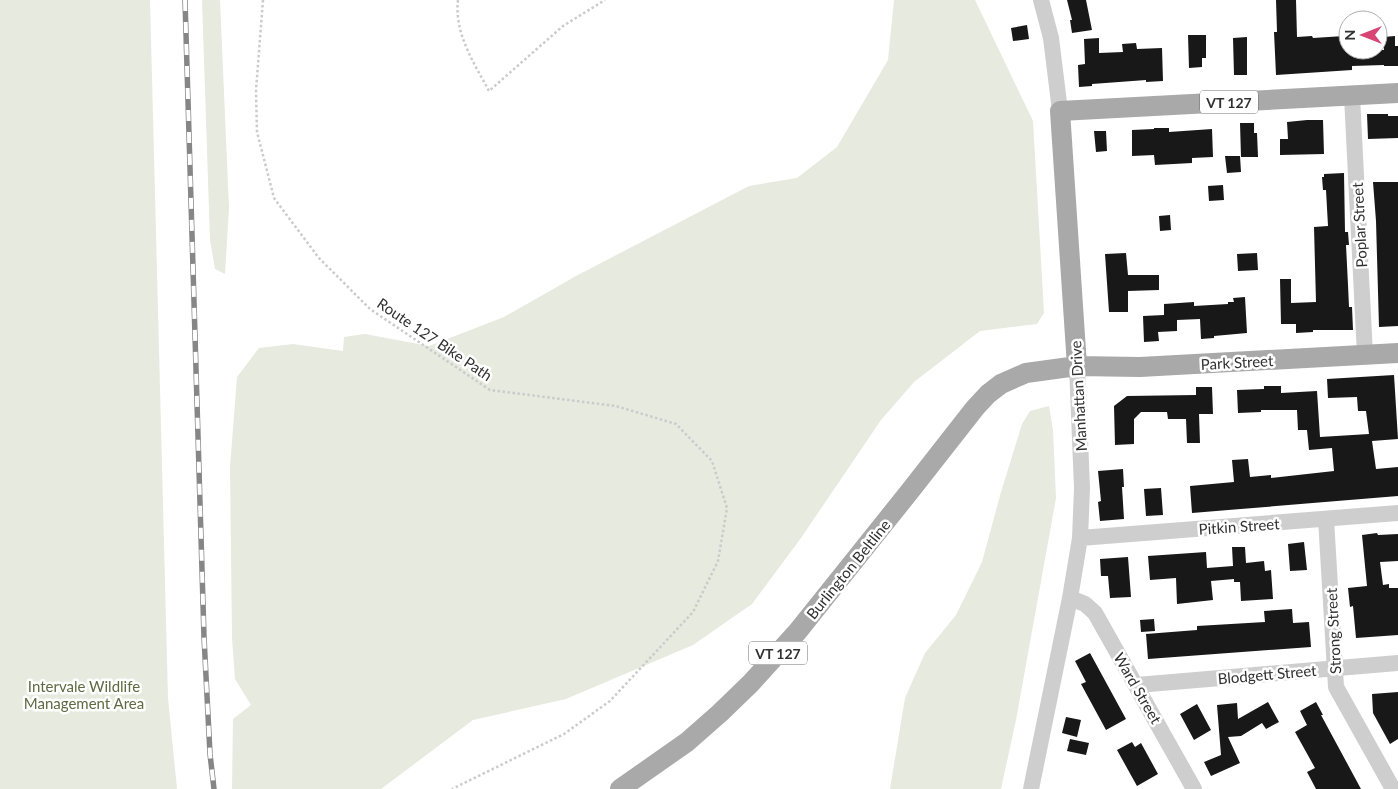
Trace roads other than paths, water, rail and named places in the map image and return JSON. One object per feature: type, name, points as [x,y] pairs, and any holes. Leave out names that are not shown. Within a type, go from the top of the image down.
[{"type":"main road","name":"VT 127","points":[[1060,111],[1398,93]]},
{"type":"main road","name":"Manhattan Drive","points":[[1060,111],[1077,366]]},
{"type":"main road","name":"Park Street","points":[[1077,366],[1140,367],[1398,353]]},
{"type":"main road","name":"Burlington Beltline","points":[[620,789],[686,742],[751,683],[798,631],[988,394],[1001,384],[1026,373],[1077,366]]},
{"type":"street","name":"Manhattan Drive","points":[[1041,0],[1051,38],[1060,111]]},
{"type":"street","name":"Poplar Street","points":[[1352,96],[1365,355]]},
{"type":"street","name":"Manhattan Drive","points":[[1031,789],[1070,598],[1080,538],[1082,488],[1077,366]]},
{"type":"street","name":"Pitkin Street","points":[[1080,538],[1398,513]]},
{"type":"street","name":"Strong Street","points":[[1326,519],[1336,688],[1393,789]]},
{"type":"street","name":"Ward Street","points":[[1070,598],[1085,604],[1095,613],[1194,789]]},
{"type":"street","name":"Blodgett Street","points":[[1137,685],[1398,663]]},
{"type":"railway","points":[[185,0],[204,637],[210,754],[214,789]]},
{"type":"park label","name":"Intervale Wildlife Management Area","points":[[84,694]]}]
